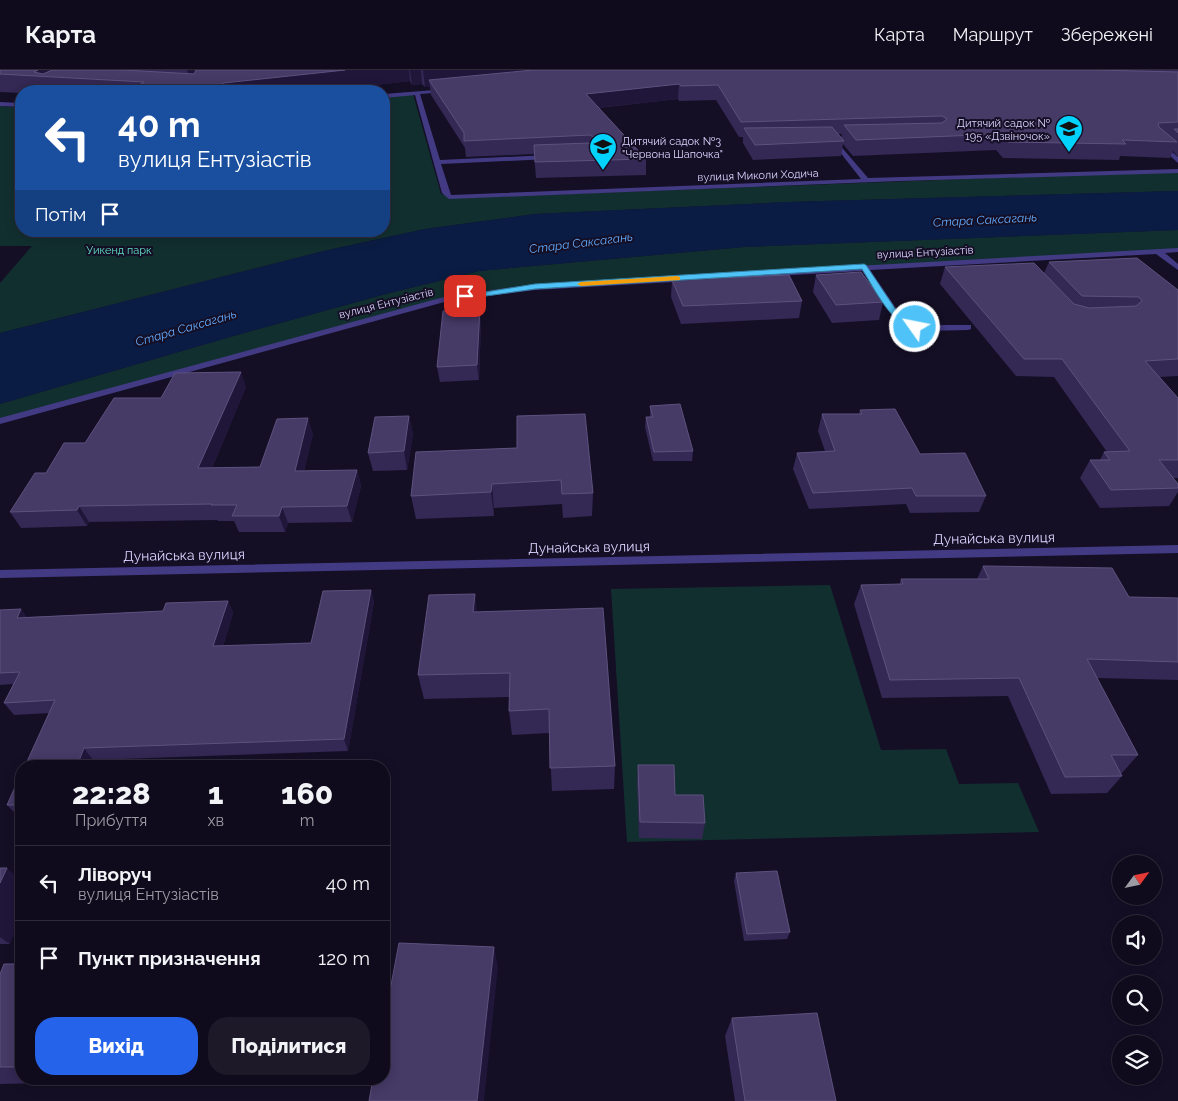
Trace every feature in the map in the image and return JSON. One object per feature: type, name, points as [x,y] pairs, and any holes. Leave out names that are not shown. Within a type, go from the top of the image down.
[{"type":"street","points":[[390,95],[455,89]]},
{"type":"street","name":"вулиця Миколи Ходича","points":[[416,92],[446,193],[449,196],[460,198],[866,180],[1178,171]]},
{"type":"street","points":[[0,104],[15,105]]},
{"type":"street","points":[[823,138],[842,138]]},
{"type":"street","points":[[832,138],[866,180]]},
{"type":"street","points":[[1170,140],[1155,140],[1178,161]]},
{"type":"street","points":[[437,162],[561,157]]},
{"type":"street","name":"вулиця Ентузіастів","points":[[0,421],[447,299],[535,287],[1178,250]]},
{"type":"street","points":[[1158,251],[1178,268]]},
{"type":"street","points":[[1016,259],[1022,267]]},
{"type":"street","points":[[864,267],[897,318],[907,325],[922,328],[968,327]]},
{"type":"street","name":"Дунайська вулиця","points":[[0,574],[1178,549]]},
{"type":"green space","points":[[413,94],[441,194],[460,198],[1178,171],[1178,191],[788,202],[535,214],[425,229],[390,237],[390,97]]},
{"type":"green space","name":"Уикенд парк","points":[[0,106],[15,107],[15,237],[388,237],[324,251],[0,333],[0,283],[32,246],[0,246]]},
{"type":"green space","points":[[1178,230],[1178,250],[535,287],[447,299],[0,421],[0,404],[230,337],[382,295],[479,271],[744,247]]},
{"type":"green space","points":[[830,585],[881,750],[946,749],[959,784],[1018,783],[1039,832],[627,842],[611,589]]},
{"type":"water","name":"Стара Саксагань","points":[[1178,191],[1178,230],[744,247],[479,271],[382,295],[230,337],[0,404],[0,333],[324,251],[425,229],[535,214],[788,202]]},
{"type":"building","points":[[0,70],[38,70],[34,72],[43,74],[52,70],[124,70],[194,74],[196,70],[345,70],[224,83],[221,85],[139,85],[144,82],[0,74]]},
{"type":"building","points":[[533,70],[1097,70],[1178,72],[1178,122],[1158,123],[1159,127],[1177,142],[1122,140],[1126,144],[1008,142],[1001,134],[856,140],[844,125],[942,123],[947,119],[942,116],[741,122],[718,85],[681,86],[679,84],[586,94],[646,159],[535,162],[534,145],[590,143],[595,138],[590,135],[464,141],[464,133],[429,80]]},
{"type":"building","points":[[832,127],[844,141],[755,145],[744,128]]},
{"type":"building","points":[[1137,258],[1178,290],[1178,359],[1145,361],[1178,398],[1178,460],[1159,460],[1178,484],[1178,488],[1111,490],[1090,460],[1110,460],[1104,452],[1130,451],[1062,359],[1024,359],[945,267],[1034,263],[1074,304],[1089,308],[1136,306],[1142,301],[1139,297],[1082,296],[1049,262]]},
{"type":"building","points":[[861,272],[883,302],[836,305],[816,275]]},
{"type":"building","points":[[789,275],[802,301],[683,306],[672,280]]},
{"type":"building","points":[[480,308],[477,365],[437,367],[443,311]]},
{"type":"building","points":[[241,372],[198,468],[260,467],[277,419],[308,418],[295,471],[357,470],[347,506],[282,507],[279,516],[232,516],[237,505],[212,504],[79,506],[77,510],[10,512],[35,473],[46,473],[64,443],[85,443],[114,398],[161,398],[175,373]]},
{"type":"building","points":[[680,404],[693,451],[654,452],[646,417],[653,417],[650,406]]},
{"type":"building","points":[[895,409],[920,454],[965,453],[986,496],[916,496],[912,488],[813,493],[797,453],[835,451],[822,414],[862,414],[860,410]]},
{"type":"building","points":[[585,414],[593,493],[562,494],[561,480],[492,484],[491,492],[411,496],[416,452],[517,448],[517,416]]},
{"type":"building","points":[[409,416],[404,451],[368,453],[375,417]]},
{"type":"building","points":[[983,566],[1112,568],[1129,597],[1178,598],[1178,662],[1087,659],[1138,755],[1111,755],[1122,776],[1065,777],[1019,678],[890,680],[861,585],[903,584],[901,579],[989,579]]},
{"type":"building","points":[[371,590],[344,739],[84,748],[79,760],[28,760],[55,700],[4,703],[20,672],[0,673],[0,610],[21,609],[17,618],[163,611],[166,603],[228,601],[213,646],[311,643],[323,591]]},
{"type":"building","points":[[475,594],[473,612],[603,608],[615,766],[550,768],[549,709],[509,711],[510,673],[418,675],[429,595]]},
{"type":"building","points":[[638,765],[674,765],[675,795],[703,795],[705,823],[640,822]]},
{"type":"building","points":[[15,787],[15,805],[7,805]]},
{"type":"building","points":[[0,868],[7,868],[0,883]]},
{"type":"building","points":[[777,871],[790,932],[747,934],[736,873]]},
{"type":"building","points":[[399,943],[494,947],[477,1101],[369,1101],[372,1085],[390,1085],[390,990]]},
{"type":"building","points":[[4,964],[15,964],[15,1067],[0,1067],[0,974]]},
{"type":"building","points":[[817,1013],[836,1101],[745,1101],[732,1018]]},
{"type":"slow traffic","points":[[581,284],[677,278]]},
{"type":"place","name":"Дитячий садок № 195 «Дзвіночок»","points":[[1069,153]]},
{"type":"place","name":"Дитячий садок №3 \"Червона Шапочка\"","points":[[603,171]]},
{"type":"route","points":[[465,296],[535,287],[864,267],[897,318],[907,325],[915,327]]}]
